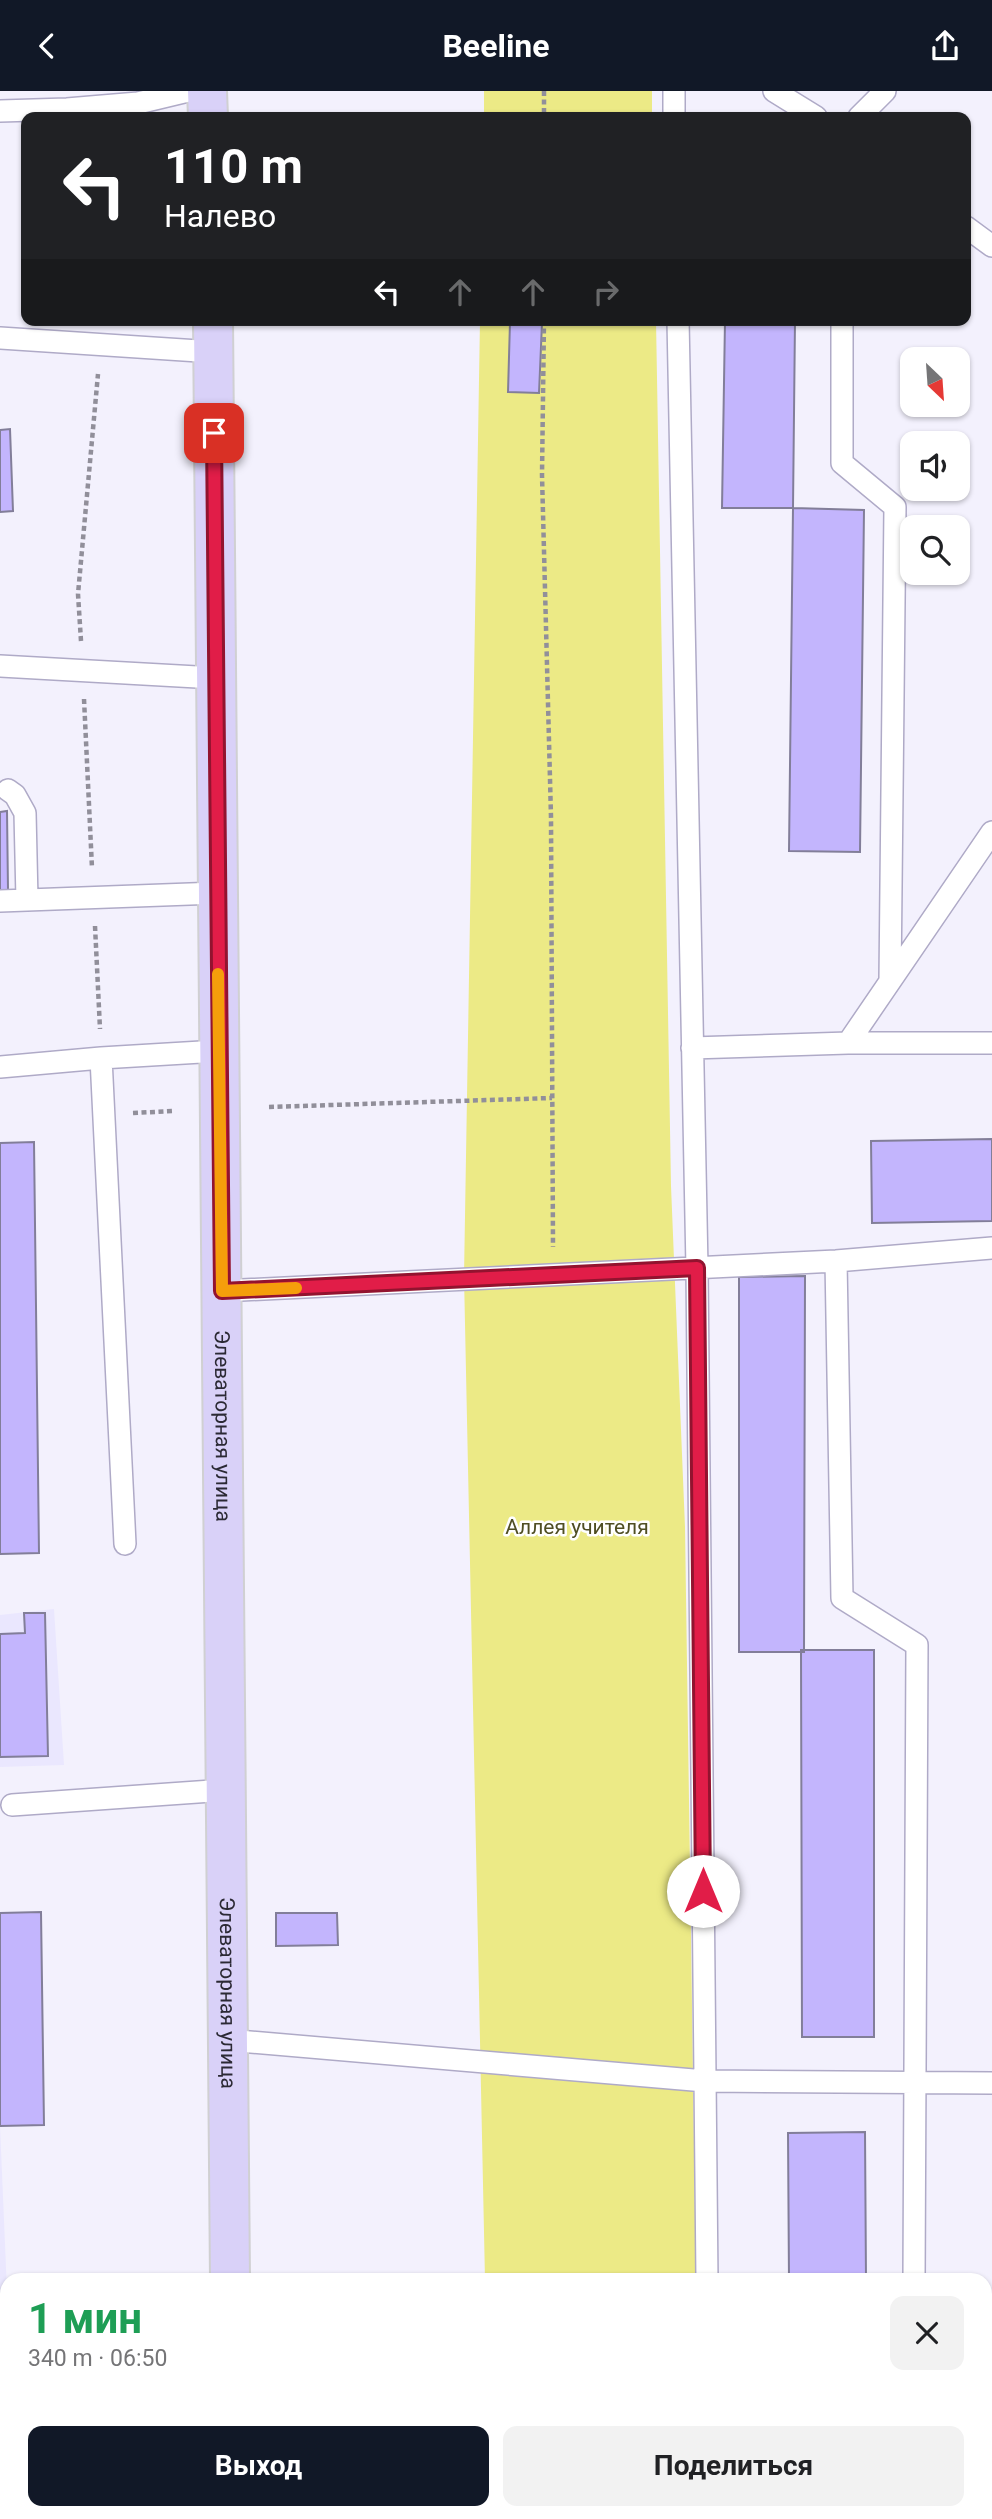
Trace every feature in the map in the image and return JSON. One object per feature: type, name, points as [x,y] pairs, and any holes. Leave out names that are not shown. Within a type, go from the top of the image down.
[{"type":"main road","points":[[207,91],[208,112]]},
{"type":"main road","name":"Элеваторная улица","points":[[213,336],[230,2273]]},
{"type":"lane","points":[[0,111],[138,103],[188,91]]},
{"type":"lane","points":[[674,91],[674,112]]},
{"type":"lane","points":[[775,91],[808,112]]},
{"type":"lane","points":[[864,112],[886,91]]},
{"type":"lane","points":[[971,231],[992,246]]},
{"type":"lane","points":[[678,326],[697,1268],[707,2273]]},
{"type":"lane","points":[[842,326],[842,463],[895,507],[890,981]]},
{"type":"lane","points":[[0,338],[213,336]]},
{"type":"lane","points":[[0,666],[215,678]]},
{"type":"lane","points":[[8,790],[22,803],[25,813],[27,901]]},
{"type":"lane","points":[[848,1043],[992,832]]},
{"type":"lane","points":[[0,901],[217,893]]},
{"type":"lane","points":[[692,1048],[848,1043],[992,1043]]},
{"type":"lane","points":[[0,1067],[218,1051]]},
{"type":"lane","points":[[101,1058],[125,1544]]},
{"type":"lane","points":[[222,1291],[836,1261],[992,1248]]},
{"type":"lane","points":[[836,1261],[842,1598],[917,1645],[914,2273]]},
{"type":"lane","points":[[12,1805],[226,1790]]},
{"type":"lane","points":[[227,2041],[705,2081],[992,2083]]},
{"type":"path","points":[[544,91],[544,112]]},
{"type":"path","points":[[544,326],[542,475],[551,817],[553,1275]]},
{"type":"path","points":[[269,1107],[552,1098]]},
{"type":"path","points":[[105,1114],[174,1111]]},
{"type":"shaded area","points":[[54,1609],[64,1765],[0,1767],[0,1615]]},
{"type":"shaded area","points":[[0,2126],[6,2273],[0,2273]]},
{"type":"green space","points":[[484,91],[652,91],[652,112],[484,112]]},
{"type":"green space","name":"Аллея учителя","points":[[480,326],[656,326],[671,1186],[685,1527],[696,2273],[485,2273],[464,1276]]},
{"type":"building","points":[[510,326],[542,326],[539,393],[508,392]]},
{"type":"building","points":[[725,326],[795,326],[793,508],[722,508]]},
{"type":"building","points":[[10,429],[13,511],[0,512],[0,430]]},
{"type":"building","points":[[793,508],[864,510],[860,852],[789,851]]},
{"type":"building","points":[[7,811],[8,890],[0,890],[0,812]]},
{"type":"building","points":[[992,1139],[992,1221],[872,1223],[871,1141]]},
{"type":"building","points":[[34,1142],[39,1553],[0,1554],[0,1143]]},
{"type":"building","points":[[805,1276],[804,1652],[739,1652],[739,1277]]},
{"type":"building","points":[[24,1613],[45,1613],[48,1756],[0,1757],[0,1634],[25,1633]]},
{"type":"building","points":[[801,1650],[874,1650],[874,2037],[802,2037]]},
{"type":"building","points":[[41,1912],[44,2125],[0,2126],[0,1913]]},
{"type":"building","points":[[276,1913],[337,1913],[338,1945],[276,1946]]},
{"type":"building","points":[[865,2132],[866,2273],[789,2273],[788,2133]]},
{"type":"slow traffic","points":[[218,974],[222,1291],[296,1288]]},
{"type":"route","points":[[214,433],[222,1291],[697,1268],[703,1891]]}]
